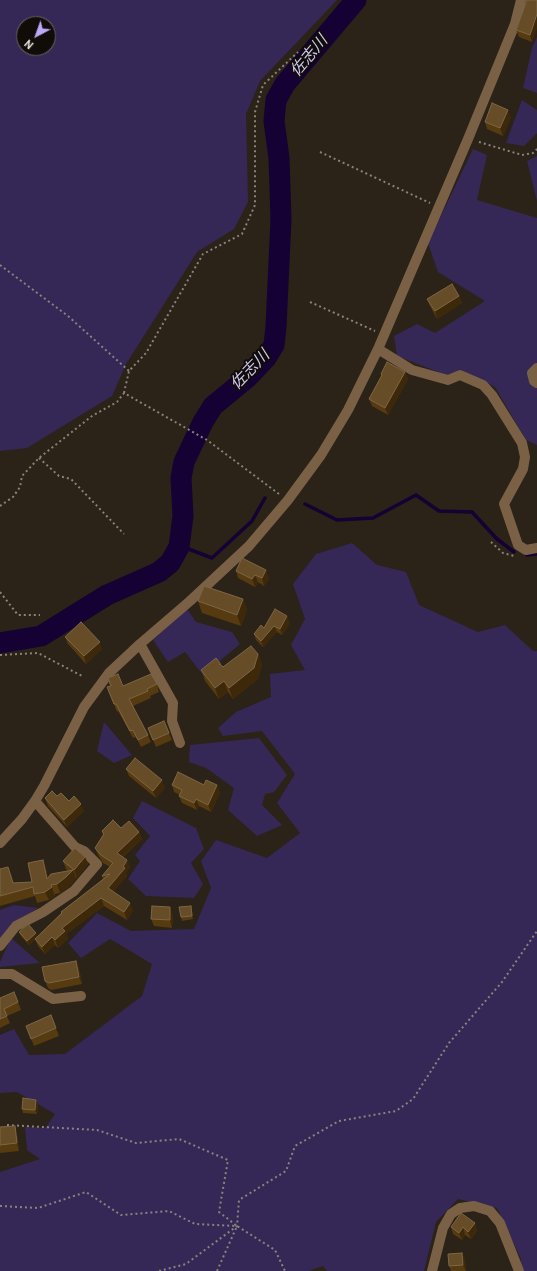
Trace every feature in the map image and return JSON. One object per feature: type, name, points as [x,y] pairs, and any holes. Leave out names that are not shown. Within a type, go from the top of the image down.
[{"type":"street","points":[[0,843],[22,819],[35,801],[84,707],[109,673],[190,601],[248,546],[288,500],[321,455],[348,410],[378,349],[468,139],[515,24],[521,0]]},
{"type":"street","points":[[378,349],[412,370],[448,380],[460,375],[483,385],[492,395],[522,443],[525,457],[523,469],[504,504],[518,545],[526,550],[537,548]]},
{"type":"street","points":[[537,368],[532,373],[534,381],[537,383]]},
{"type":"street","points":[[140,644],[173,703],[172,721],[180,743]]},
{"type":"street","points":[[0,946],[16,926],[43,912],[74,891],[97,864],[84,851],[75,847],[35,801]]},
{"type":"street","points":[[0,974],[12,974],[53,1000],[80,996]]},
{"type":"street","points":[[432,1271],[443,1228],[451,1214],[460,1208],[474,1206],[490,1211],[500,1223],[519,1271]]},
{"type":"path","points":[[0,506],[13,497],[20,487],[22,476],[39,458],[92,416],[117,402],[124,393],[129,371],[146,353],[203,254],[242,234],[255,205],[255,112],[263,85],[298,52]]},
{"type":"path","points":[[468,139],[522,155],[533,153],[537,149]]},
{"type":"path","points":[[320,152],[439,206]]},
{"type":"path","points":[[0,265],[68,316],[129,371]]},
{"type":"path","points":[[310,302],[384,335]]},
{"type":"path","points":[[124,393],[207,440],[288,500]]},
{"type":"path","points":[[39,458],[59,476],[71,479],[124,534]]},
{"type":"path","points":[[491,542],[502,553],[520,557],[526,550]]},
{"type":"path","points":[[0,592],[18,615],[40,615]]},
{"type":"path","points":[[0,655],[38,653],[84,677]]},
{"type":"path","points":[[217,1271],[237,1226],[239,1200],[286,1171],[294,1146],[339,1121],[396,1111],[413,1099],[449,1043],[502,982],[537,931]]},
{"type":"path","points":[[7,1125],[97,1130],[136,1143],[179,1138],[228,1160],[220,1212],[237,1226],[275,1250],[285,1271]]},
{"type":"path","points":[[0,1206],[38,1208],[86,1192],[121,1215],[169,1211],[195,1224],[237,1226]]},
{"type":"path","points":[[159,1271],[186,1264],[237,1226]]},
{"type":"shaded area","points":[[0,0],[337,0],[260,81],[246,114],[248,202],[234,229],[197,252],[126,364],[112,396],[27,448],[0,451]]},
{"type":"shaded area","points":[[537,37],[537,93],[523,88],[532,48]]},
{"type":"shaded area","points":[[522,100],[537,110],[537,133],[524,146],[506,143]]},
{"type":"shaded area","points":[[473,149],[487,155],[477,200],[537,218],[537,445],[526,440],[495,387],[461,370],[446,375],[397,356],[394,336],[417,324],[435,333],[485,301],[438,272],[428,243]]},
{"type":"shaded area","points":[[537,156],[537,201],[527,161]]},
{"type":"shaded area","points":[[352,543],[377,565],[406,572],[419,605],[478,632],[505,625],[533,651],[537,651],[537,1271],[521,1271],[521,1259],[497,1208],[458,1199],[436,1222],[424,1271],[327,1271],[323,1266],[308,1271],[0,1271],[0,1172],[40,1159],[27,1150],[25,1127],[45,1128],[55,1114],[17,1092],[0,1093],[0,1035],[14,1029],[29,1055],[65,1054],[142,996],[152,964],[110,939],[81,958],[68,943],[97,913],[131,931],[194,929],[211,888],[201,861],[216,840],[267,858],[300,833],[277,803],[295,774],[262,731],[223,736],[218,728],[236,712],[271,697],[270,674],[305,670],[291,645],[305,619],[293,584],[316,554]]},
{"type":"shaded area","points":[[187,609],[196,622],[232,632],[240,644],[203,675],[185,652],[168,662],[153,640]]},
{"type":"shaded area","points":[[104,722],[132,755],[114,763],[97,751]]},
{"type":"shaded area","points":[[259,738],[287,775],[274,792],[265,794],[262,805],[282,825],[257,836],[228,810],[234,788],[206,768],[189,762],[190,745]]},
{"type":"shaded area","points":[[142,801],[196,828],[204,849],[191,863],[203,884],[194,898],[146,896],[128,879],[140,861],[135,855],[150,836],[133,818]]},
{"type":"shaded area","points":[[14,905],[38,908],[12,925],[0,939],[0,910]]},
{"type":"shaded area","points":[[11,938],[40,963],[0,967],[0,962]]},
{"type":"building","points":[[527,0],[537,0],[537,14],[530,35],[516,30]]},
{"type":"building","points":[[492,103],[508,110],[500,128],[485,122]]},
{"type":"building","points":[[452,284],[459,296],[435,311],[427,299]]},
{"type":"building","points":[[387,362],[405,372],[385,408],[369,399]]},
{"type":"building","points":[[242,558],[266,570],[262,578],[255,575],[252,579],[236,571]]},
{"type":"building","points":[[204,586],[243,599],[237,615],[198,601]]},
{"type":"building","points":[[275,609],[287,616],[280,629],[274,626],[261,641],[254,634],[261,625],[264,628]]},
{"type":"building","points":[[81,622],[100,642],[84,656],[65,637]]},
{"type":"building","points":[[251,646],[258,654],[254,668],[229,688],[224,681],[215,688],[201,670],[216,658],[223,667]]},
{"type":"building","points":[[118,674],[123,686],[151,674],[157,684],[147,689],[148,691],[129,699],[148,735],[138,740],[133,730],[130,731],[116,704],[114,704],[107,687],[111,686],[108,678]]},
{"type":"building","points":[[164,721],[169,733],[153,740],[148,728]]},
{"type":"building","points":[[135,758],[162,780],[153,791],[126,769]]},
{"type":"building","points":[[178,772],[204,785],[206,780],[217,785],[208,805],[196,799],[194,803],[179,796],[182,790],[172,785]]},
{"type":"building","points":[[52,791],[57,796],[61,793],[69,801],[74,796],[81,804],[64,820],[45,798]]},
{"type":"building","points":[[113,820],[121,828],[129,821],[139,832],[117,853],[127,860],[123,867],[125,868],[108,888],[130,903],[124,912],[101,898],[62,928],[65,931],[55,940],[52,937],[42,947],[35,939],[62,913],[61,912],[110,874],[102,876],[113,863],[101,855],[95,848],[104,834],[102,831]]},
{"type":"building","points":[[75,848],[85,857],[74,870],[63,861]]},
{"type":"building","points":[[43,860],[47,879],[51,874],[73,870],[57,884],[51,885],[52,887],[45,892],[34,894],[33,887],[0,896],[0,869],[8,867],[13,883],[32,882],[28,863]]},
{"type":"building","points":[[152,906],[170,907],[170,920],[151,919]]},
{"type":"building","points":[[191,906],[192,916],[181,917],[179,907]]},
{"type":"building","points":[[28,924],[36,933],[27,941],[19,932]]},
{"type":"building","points":[[76,961],[79,977],[49,983],[45,981],[42,967]]},
{"type":"building","points":[[14,992],[18,1002],[4,1009],[7,1016],[0,1019],[0,998]]},
{"type":"building","points":[[51,1015],[56,1028],[31,1039],[26,1026]]},
{"type":"building","points":[[23,1098],[36,1100],[35,1110],[22,1109]]},
{"type":"building","points":[[15,1126],[17,1143],[0,1145],[0,1127]]},
{"type":"building","points":[[461,1213],[475,1223],[468,1232],[463,1227],[459,1233],[451,1227]]},
{"type":"building","points":[[462,1253],[463,1265],[449,1266],[448,1254]]},
{"type":"waterway","name":"佐志川","points":[[0,643],[41,636],[107,595],[159,572],[170,563],[179,547],[183,516],[181,478],[184,462],[203,422],[213,406],[247,378],[266,358],[274,345],[281,219],[279,158],[274,121],[276,100],[285,84],[356,0]]},
{"type":"waterway","points":[[305,504],[337,520],[373,518],[416,495],[439,511],[472,512],[497,539],[514,552]]},
{"type":"waterway","points":[[179,547],[186,548],[212,558],[252,521],[265,498]]},
{"type":"waterway","points":[[527,555],[537,554]]}]
